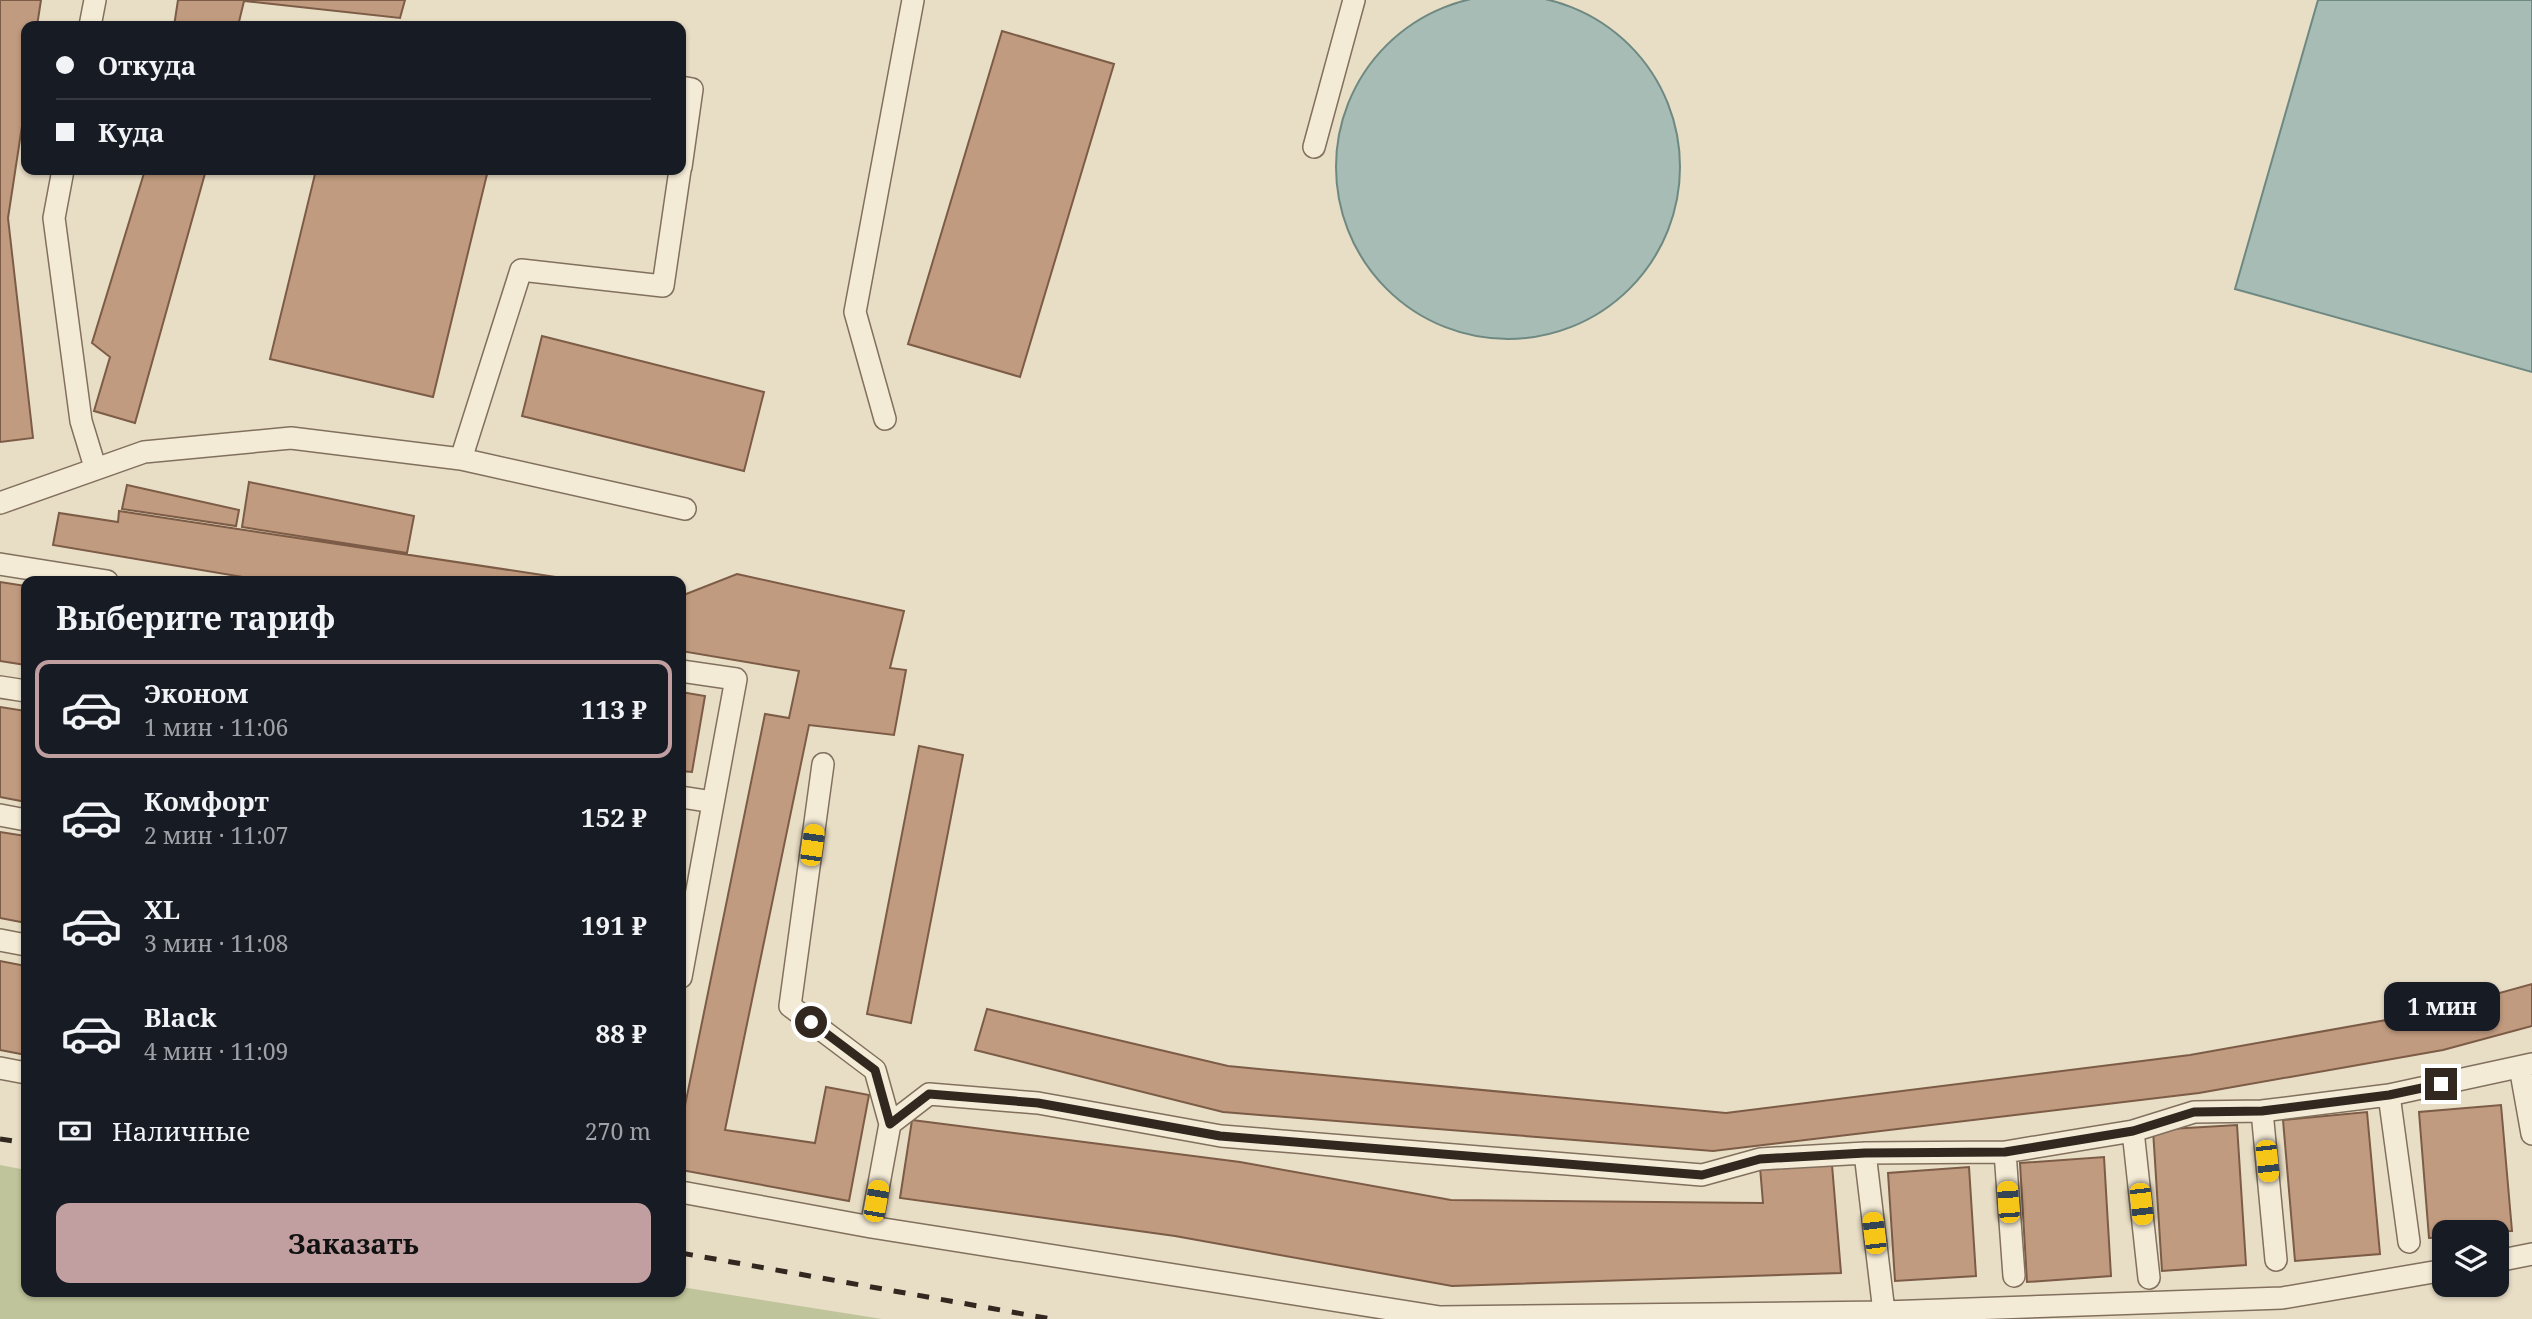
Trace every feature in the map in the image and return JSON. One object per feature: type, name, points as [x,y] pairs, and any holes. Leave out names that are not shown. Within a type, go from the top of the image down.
[{"type":"lane","points":[[91,21],[95,0]]},
{"type":"lane","points":[[885,419],[855,312],[914,0]]},
{"type":"lane","points":[[1314,147],[1354,0]]},
{"type":"lane","points":[[686,88],[692,89],[686,132]]},
{"type":"lane","points":[[62,175],[54,218],[81,421],[95,467]]},
{"type":"lane","points":[[461,459],[521,270],[663,286],[680,175]]},
{"type":"lane","points":[[0,503],[95,467],[144,452],[291,438],[461,459],[685,509]]},
{"type":"lane","points":[[0,564],[76,576]]},
{"type":"lane","points":[[686,672],[736,679],[713,803],[686,925]]},
{"type":"lane","points":[[0,687],[21,690]]},
{"type":"lane","points":[[823,764],[790,1006],[875,1070],[890,1124],[871,1227]]},
{"type":"lane","points":[[686,798],[713,803]]},
{"type":"lane","points":[[0,815],[21,819]]},
{"type":"lane","points":[[0,940],[21,944]]},
{"type":"lane","points":[[890,1124],[929,1094],[1038,1103],[1220,1136],[1702,1175],[1760,1159],[1865,1153],[2005,1152],[2133,1131],[2194,1112],[2262,1111],[2389,1095],[2526,1066],[2532,1134]]},
{"type":"lane","points":[[0,1068],[21,1072]]},
{"type":"lane","points":[[2389,1095],[2409,1242]]},
{"type":"lane","points":[[2262,1111],[2276,1261]]},
{"type":"lane","points":[[2133,1131],[2149,1278]]},
{"type":"lane","points":[[2005,1152],[2014,1276]]},
{"type":"lane","points":[[1865,1153],[1884,1312]]},
{"type":"lane","points":[[686,1193],[871,1227],[1440,1317],[1884,1312],[2282,1298],[2432,1272]]},
{"type":"lane","points":[[2509,1259],[2532,1254]]},
{"type":"green space","points":[[0,1165],[21,1169],[21,1297],[686,1297],[686,1288],[882,1319],[0,1319]]},
{"type":"water","points":[[1470,-1],[1546,-1],[1574,8],[1604,24],[1630,45],[1651,71],[1673,117],[1680,150],[1680,184],[1673,217],[1660,248],[1641,276],[1617,300],[1589,319],[1558,332],[1525,339],[1491,339],[1458,332],[1427,319],[1399,300],[1375,276],[1356,248],[1343,217],[1336,184],[1336,150],[1343,117],[1365,71],[1386,45],[1412,24],[1442,8]]},
{"type":"water","points":[[2318,0],[2532,0],[2532,372],[2235,289]]},
{"type":"building","points":[[0,0],[41,0],[38,21],[21,21],[21,133],[8,218],[33,438],[0,442]]},
{"type":"building","points":[[178,0],[405,0],[400,18],[244,1],[239,21],[175,21]]},
{"type":"building","points":[[1002,31],[1114,64],[1020,377],[908,344]]},
{"type":"building","points":[[143,175],[205,175],[135,423],[94,411],[110,357],[92,343]]},
{"type":"building","points":[[315,175],[487,175],[433,397],[270,359]]},
{"type":"building","points":[[542,336],[764,392],[744,471],[522,416]]},
{"type":"building","points":[[249,482],[414,516],[407,553],[242,527]]},
{"type":"building","points":[[127,485],[239,510],[236,526],[122,509]]},
{"type":"building","points":[[119,511],[549,576],[237,576],[53,545],[59,513],[118,522]]},
{"type":"building","points":[[737,574],[904,611],[890,668],[906,670],[894,735],[809,725],[725,1130],[815,1143],[826,1087],[869,1095],[849,1201],[686,1171],[686,1101],[765,714],[789,718],[799,671],[686,652],[686,594]]},
{"type":"building","points":[[0,582],[21,585],[21,664],[0,661]]},
{"type":"building","points":[[686,693],[705,696],[692,772],[686,771]]},
{"type":"building","points":[[0,707],[21,710],[21,801],[0,797]]},
{"type":"building","points":[[919,746],[963,755],[911,1023],[867,1014]]},
{"type":"building","points":[[0,832],[21,835],[21,922],[0,918]]},
{"type":"building","points":[[0,961],[21,965],[21,1054],[0,1050]]},
{"type":"building","points":[[2532,984],[2532,1026],[2443,1050],[2199,1093],[1713,1151],[1223,1112],[975,1050],[987,1009],[1228,1066],[1726,1113],[2190,1055],[2431,1012]]},
{"type":"building","points":[[2501,1105],[2512,1231],[2509,1231],[2509,1220],[2432,1220],[2432,1238],[2429,1238],[2419,1112]]},
{"type":"building","points":[[2367,1112],[2380,1254],[2295,1261],[2283,1120]]},
{"type":"building","points":[[912,1120],[1240,1162],[1451,1200],[1763,1203],[1760,1167],[1832,1165],[1841,1273],[1452,1286],[1175,1236],[900,1198]]},
{"type":"building","points":[[2237,1125],[2246,1265],[2162,1271],[2153,1130]]},
{"type":"building","points":[[2104,1157],[2111,1276],[2027,1282],[2020,1163]]},
{"type":"building","points":[[1969,1167],[1976,1276],[1895,1281],[1888,1173]]},
{"type":"railway","points":[[0,1139],[21,1142]]},
{"type":"railway","points":[[686,1254],[1051,1319]]},
{"type":"route","points":[[811,1022],[875,1070],[890,1124],[929,1094],[1038,1103],[1220,1136],[1702,1175],[1760,1159],[1865,1153],[2005,1152],[2133,1131],[2194,1112],[2262,1111],[2389,1095],[2441,1084]]}]
